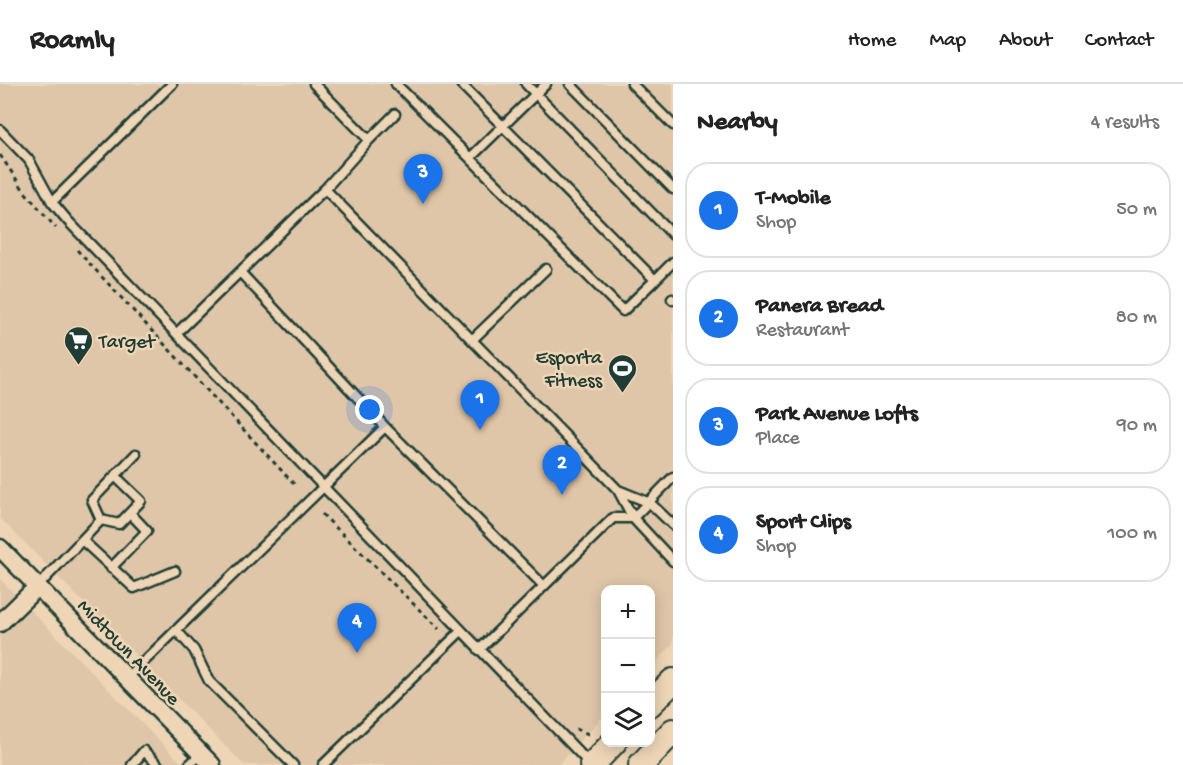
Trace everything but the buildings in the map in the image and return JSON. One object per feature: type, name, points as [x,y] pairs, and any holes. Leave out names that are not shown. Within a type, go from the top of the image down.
[{"type":"main road","points":[[655,700],[673,681]]},
{"type":"main road","points":[[641,765],[673,731]]},
{"type":"main road","points":[[592,765],[601,742]]},
{"type":"street","name":"Midtown Avenue","points":[[0,548],[127,678],[201,761]]},
{"type":"street","points":[[0,623],[37,587]]},
{"type":"lane","points":[[52,202],[172,84]]},
{"type":"lane","points":[[314,84],[369,140]]},
{"type":"lane","points":[[396,84],[623,311],[673,262]]},
{"type":"lane","points":[[461,84],[655,280]]},
{"type":"lane","points":[[526,84],[673,235]]},
{"type":"lane","points":[[470,159],[546,84]]},
{"type":"lane","points":[[570,84],[673,189]]},
{"type":"lane","points":[[632,84],[671,118]]},
{"type":"lane","points":[[177,333],[325,189],[394,114]]},
{"type":"lane","points":[[0,130],[29,160],[52,202],[479,650],[592,765]]},
{"type":"lane","points":[[325,189],[618,490],[633,518],[673,561]]},
{"type":"lane","points":[[472,340],[546,269]]},
{"type":"lane","points":[[240,272],[385,427],[543,585]]},
{"type":"lane","points":[[127,678],[385,427]]},
{"type":"lane","points":[[101,520],[92,500],[136,454]]},
{"type":"lane","points":[[101,520],[119,524],[141,501],[115,476]]},
{"type":"lane","points":[[479,650],[613,518],[633,518],[673,477]]},
{"type":"lane","points":[[618,490],[650,503],[673,525]]},
{"type":"lane","points":[[111,568],[147,531],[130,513]]},
{"type":"lane","points":[[37,587],[101,520]]},
{"type":"lane","points":[[82,540],[134,588],[175,571]]},
{"type":"lane","points":[[176,630],[194,650],[209,681],[293,765]]},
{"type":"lane","points":[[323,765],[461,631]]},
{"type":"lane","points":[[132,765],[144,751],[158,765]]},
{"type":"path","points":[[0,155],[25,192],[59,231]]},
{"type":"path","points":[[75,248],[294,484]]},
{"type":"path","points":[[322,514],[439,629]]},
{"type":"path","points":[[570,723],[578,732],[601,739]]},
{"type":"shaded area","points":[[0,84],[673,84],[673,644],[655,663],[655,585],[601,585],[601,718],[558,765],[244,765],[0,518]]},
{"type":"shaded area","points":[[0,579],[183,765],[0,765]]},
{"type":"place","name":"Park Avenue Lofts","points":[[423,204]]},
{"type":"place","name":"Target","points":[[78,366]]},
{"type":"place","name":"Esporta Fitness","points":[[623,394]]},
{"type":"place","name":"T-Mobile","points":[[480,430]]},
{"type":"place","name":"Panera Bread","points":[[562,495]]},
{"type":"place","name":"Sport Clips","points":[[357,653]]}]
